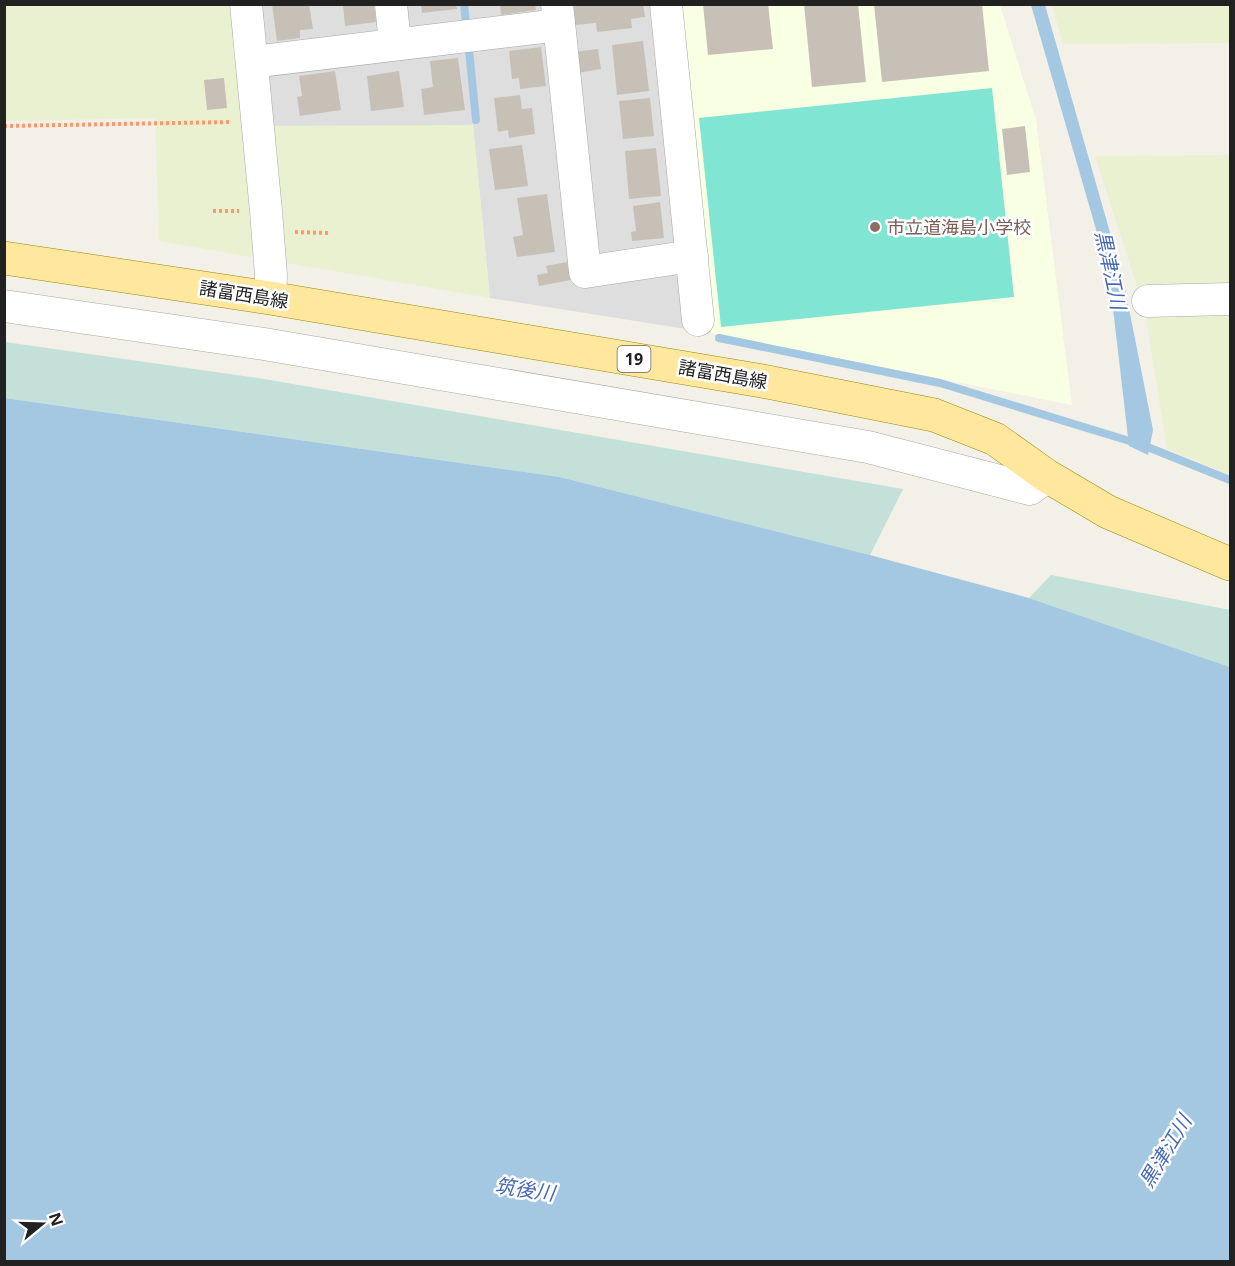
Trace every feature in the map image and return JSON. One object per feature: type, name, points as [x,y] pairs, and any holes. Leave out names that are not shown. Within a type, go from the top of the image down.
[{"type":"main road","name":"諸富西島線","points":[[4,258],[270,298],[762,381],[934,415],[995,438],[1047,476],[1108,512],[1230,564]]},
{"type":"street","points":[[246,4],[271,276],[270,298]]},
{"type":"street","points":[[391,4],[395,45]]},
{"type":"street","points":[[666,4],[698,320]]},
{"type":"street","points":[[252,62],[395,45],[558,15],[585,272],[692,256]]},
{"type":"street","points":[[1148,301],[1230,299]]},
{"type":"street","points":[[4,306],[264,344],[868,447],[1030,489],[1047,476]]},
{"type":"path","points":[[4,126],[258,121]]},
{"type":"shaded area","points":[[4,5],[231,5],[244,126],[473,125],[490,298],[159,241],[155,118],[5,121]]},
{"type":"shaded area","points":[[231,5],[678,5],[711,333],[490,298],[473,126],[244,126]]},
{"type":"shaded area","name":"市立道海島小学校","points":[[678,5],[1000,5],[1036,120],[1072,405],[711,333]]},
{"type":"shaded area","points":[[1052,5],[1230,5],[1230,43],[1063,44]]},
{"type":"shaded area","points":[[992,88],[1014,297],[721,327],[699,118]]},
{"type":"shaded area","points":[[1230,155],[1230,475],[1167,449],[1145,311],[1095,156]]},
{"type":"shaded area","points":[[5,342],[258,378],[903,489],[870,555],[560,477],[5,398]]},
{"type":"shaded area","points":[[1051,575],[1230,610],[1230,667],[1029,598]]},
{"type":"water","points":[[1031,5],[1045,5],[1123,278],[1153,430],[1148,455],[1129,446],[1109,274]]},
{"type":"water","name":"筑後川","points":[[5,398],[560,477],[870,555],[1029,598],[1230,667],[1230,1261],[5,1261]]},
{"type":"building","points":[[272,4],[309,4],[313,29],[300,30],[300,38],[277,41]]},
{"type":"building","points":[[343,4],[374,4],[376,22],[345,26]]},
{"type":"building","points":[[421,4],[456,4],[457,9],[422,13]]},
{"type":"building","points":[[500,4],[535,4],[536,10],[501,15]]},
{"type":"building","points":[[572,4],[643,4],[645,17],[631,19],[632,28],[597,32],[596,23],[575,25]]},
{"type":"building","points":[[703,4],[768,4],[773,49],[708,55]]},
{"type":"building","points":[[804,4],[858,4],[866,82],[812,87]]},
{"type":"building","points":[[874,4],[982,4],[989,71],[882,82]]},
{"type":"building","points":[[643,41],[649,91],[617,95],[612,45]]},
{"type":"building","points":[[541,47],[546,86],[520,89],[519,78],[512,79],[509,51]]},
{"type":"building","points":[[598,49],[601,69],[577,73],[574,52]]},
{"type":"building","points":[[458,58],[465,110],[424,115],[421,89],[433,87],[430,61]]},
{"type":"building","points":[[335,71],[341,110],[300,116],[297,97],[302,96],[299,76]]},
{"type":"building","points":[[399,71],[404,107],[371,111],[367,76]]},
{"type":"building","points":[[224,78],[227,108],[207,110],[204,80]]},
{"type":"building","points":[[520,95],[522,109],[532,108],[535,134],[509,138],[508,130],[498,132],[494,98]]},
{"type":"building","points":[[650,98],[654,136],[623,139],[619,101]]},
{"type":"building","points":[[1025,126],[1030,172],[1007,175],[1002,129]]},
{"type":"building","points":[[522,145],[528,186],[495,190],[489,149]]},
{"type":"building","points":[[656,148],[661,196],[629,199],[625,151]]},
{"type":"building","points":[[547,194],[555,252],[517,257],[513,237],[523,235],[517,198]]},
{"type":"building","points":[[660,202],[664,238],[632,241],[631,232],[636,231],[633,206]]},
{"type":"building","points":[[567,262],[571,280],[539,286],[537,275],[548,273],[546,266]]},
{"type":"waterway","points":[[464,4],[466,24]]},
{"type":"waterway","points":[[469,50],[476,120]]},
{"type":"waterway","points":[[719,338],[940,383],[1136,443]]},
{"type":"waterway","name":"黒津江川","points":[[1140,444],[1230,480]]},
{"type":"place","name":"市立道海島小学校","points":[[875,227]]}]
